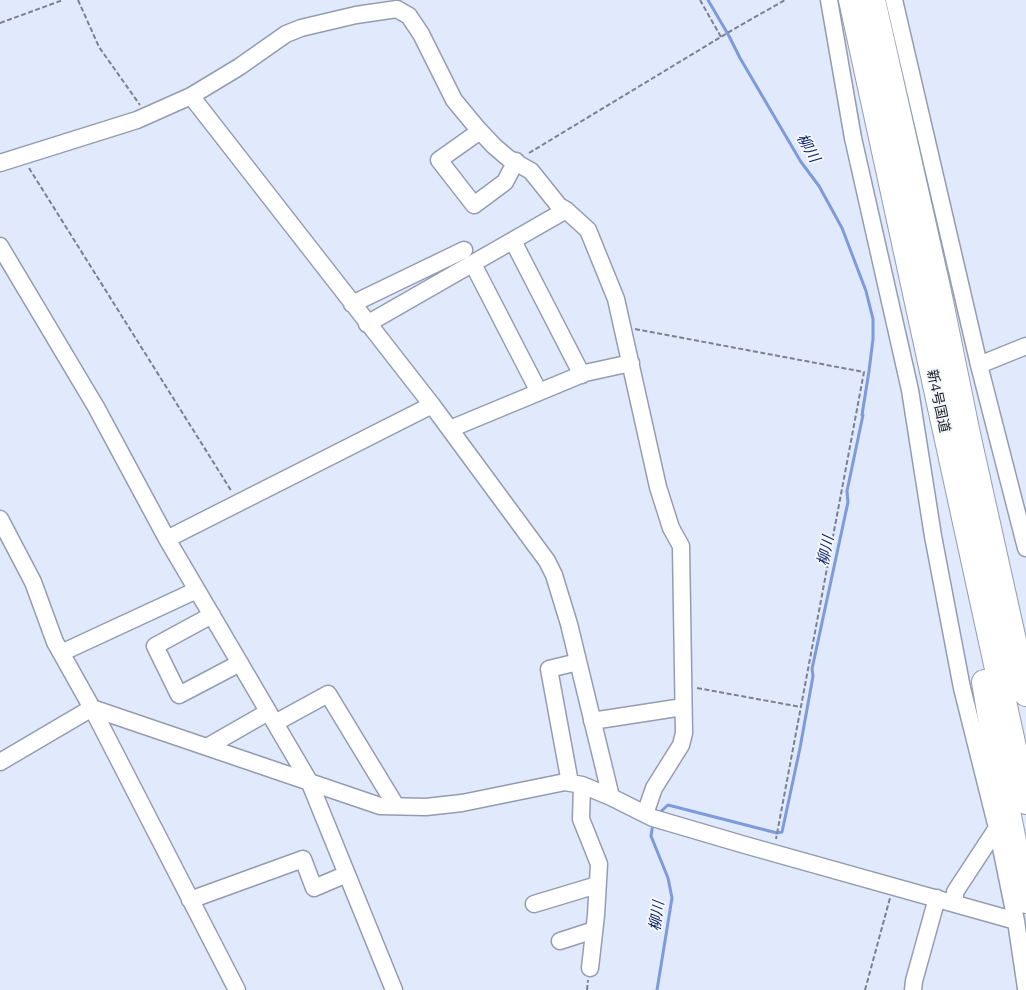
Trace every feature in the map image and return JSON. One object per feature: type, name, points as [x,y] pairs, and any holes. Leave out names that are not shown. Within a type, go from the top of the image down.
[{"type":"highway","name":"新4号国道","points":[[851,0],[1026,802]]},
{"type":"highway","name":"新4号国道","points":[[873,0],[1026,694]]},
{"type":"highway","points":[[958,491],[973,617],[1021,911]]},
{"type":"highway","points":[[993,544],[1026,638]]},
{"type":"street","points":[[829,0],[853,138],[910,390],[933,536],[962,688],[997,828],[1021,911],[1026,988]]},
{"type":"street","points":[[894,0],[979,365],[1026,548]]},
{"type":"street","points":[[0,163],[147,116],[191,96],[239,67],[286,34],[301,28],[356,15],[397,9],[409,16],[421,34],[454,100],[494,146],[508,158],[531,171],[559,206],[588,230],[616,299],[658,487],[671,528],[681,546],[684,732],[681,745],[654,788],[645,814]]},
{"type":"street","points":[[191,96],[432,405],[547,562],[554,576],[569,624],[611,797]]},
{"type":"street","points":[[480,131],[439,160],[474,205],[505,182],[516,161]]},
{"type":"street","points":[[367,324],[566,210]]},
{"type":"street","points":[[513,241],[582,375]]},
{"type":"street","points":[[0,246],[96,407],[167,539],[309,781],[394,990]]},
{"type":"street","points":[[352,304],[464,250]]},
{"type":"street","points":[[473,264],[539,392]]},
{"type":"street","points":[[979,365],[1026,346]]},
{"type":"street","points":[[450,429],[582,375],[630,364]]},
{"type":"street","points":[[167,539],[432,405]]},
{"type":"street","points":[[0,519],[33,582],[55,642],[92,708],[237,990]]},
{"type":"street","points":[[61,653],[197,590]]},
{"type":"street","points":[[212,615],[155,646],[179,695],[240,663]]},
{"type":"street","points":[[578,662],[549,669],[576,784],[580,820],[598,864],[598,885],[590,968]]},
{"type":"street","points":[[962,688],[979,684]]},
{"type":"street","points":[[207,747],[271,717],[328,694],[396,806]]},
{"type":"street","points":[[592,720],[683,707]]},
{"type":"street","points":[[0,762],[92,708],[380,806],[426,807],[462,803],[564,782],[576,784],[611,797],[645,814],[773,853],[955,903],[1021,911]]},
{"type":"street","points":[[955,903],[955,892],[997,828]]},
{"type":"street","points":[[190,900],[303,859],[314,888],[347,874]]},
{"type":"street","points":[[534,904],[598,885]]},
{"type":"street","points":[[913,990],[937,898]]},
{"type":"street","points":[[560,941],[594,930]]},
{"type":"path","points":[[0,23],[63,0]]},
{"type":"path","points":[[78,0],[99,47],[147,116]]},
{"type":"path","points":[[700,0],[721,37]]},
{"type":"path","points":[[516,161],[785,0]]},
{"type":"path","points":[[22,156],[239,502]]},
{"type":"path","points":[[622,326],[864,372],[773,853]]},
{"type":"path","points":[[683,685],[801,708]]},
{"type":"path","points":[[865,990],[893,886]]},
{"type":"waterway","name":"柳川","points":[[658,814],[668,805],[777,833],[782,832],[800,748],[813,676],[812,669],[848,502],[847,491],[863,415],[873,339],[873,319],[866,291],[842,228],[819,186],[801,162],[708,0]]},
{"type":"waterway","name":"柳川","points":[[653,823],[651,836],[668,878],[672,898],[657,990]]}]
